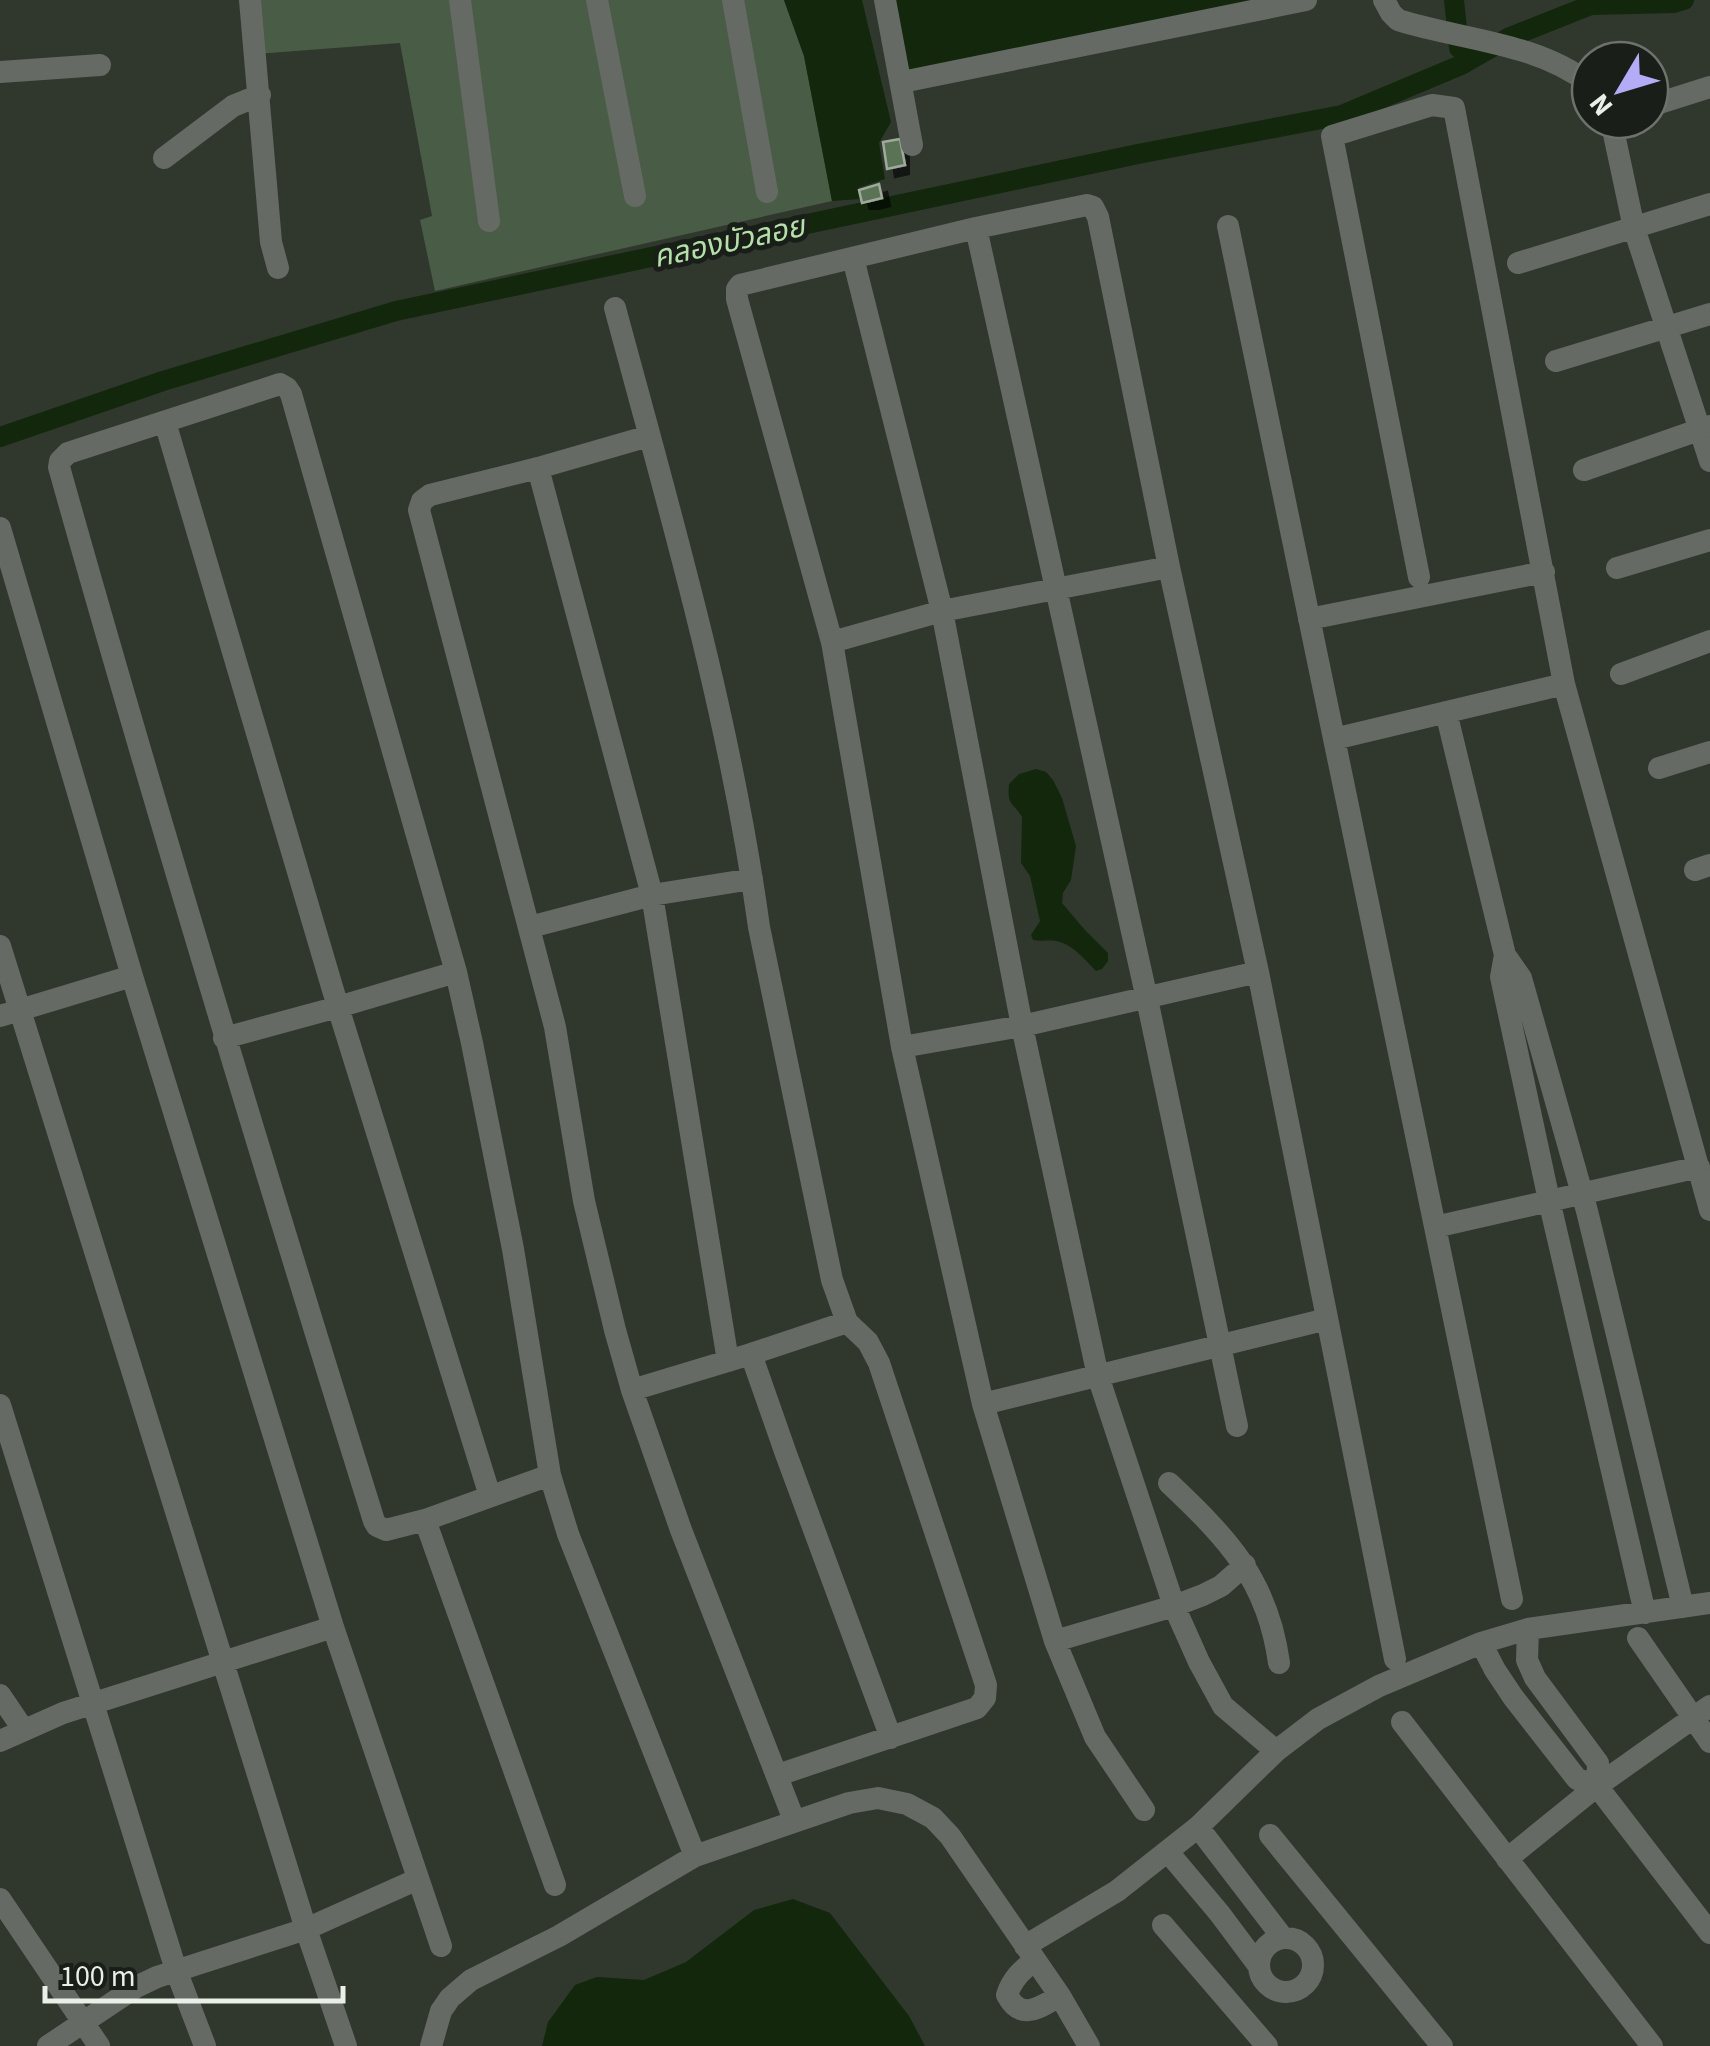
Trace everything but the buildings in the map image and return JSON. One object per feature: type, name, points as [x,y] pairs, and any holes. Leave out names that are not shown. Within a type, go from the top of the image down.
[{"type":"street","points":[[250,0],[272,242],[278,268]]},
{"type":"street","points":[[460,0],[489,221]]},
{"type":"street","points":[[597,0],[635,196]]},
{"type":"street","points":[[733,0],[767,192]]},
{"type":"street","points":[[886,0],[912,146]]},
{"type":"street","points":[[902,82],[1306,0]]},
{"type":"street","points":[[1384,0],[1398,20],[1517,49],[1570,71]]},
{"type":"street","points":[[0,72],[100,65]]},
{"type":"street","points":[[1670,100],[1710,88]]},
{"type":"street","points":[[164,158],[233,106],[260,96]]},
{"type":"street","points":[[1419,578],[1332,136],[1432,105],[1454,108],[1564,684],[1710,1210]]},
{"type":"street","points":[[1616,140],[1634,228],[1705,428],[1710,461]]},
{"type":"street","points":[[1518,263],[1710,204]]},
{"type":"street","points":[[1144,1810],[1095,1737],[1055,1642],[983,1404],[902,1047],[832,642],[737,298],[736,289],[744,284],[1088,205],[1098,217],[1169,567],[1258,972],[1395,1659]]},
{"type":"street","points":[[1228,226],[1512,1598]]},
{"type":"street","points":[[976,228],[1238,1426]]},
{"type":"street","points":[[853,258],[942,611],[1022,1026],[1098,1376],[1174,1606],[1200,1662],[1224,1706],[1276,1751]]},
{"type":"street","points":[[615,308],[723,721],[759,927],[832,1280],[847,1322],[868,1342],[879,1363],[986,1685],[986,1698],[977,1708],[778,1775]]},
{"type":"street","points":[[1556,361],[1710,314]]},
{"type":"street","points":[[550,1475],[425,1520],[386,1530],[374,1522],[136,740],[59,467],[68,453],[280,384],[291,394],[456,972],[512,1249],[550,1475],[568,1534],[695,1856]]},
{"type":"street","points":[[165,422],[338,1007],[490,1496]]},
{"type":"street","points":[[1584,470],[1705,428]]},
{"type":"street","points":[[649,436],[430,494],[419,510],[555,1027],[598,1265],[632,1390],[681,1530],[794,1820]]},
{"type":"street","points":[[538,468],[652,894],[739,1358],[892,1738]]},
{"type":"street","points":[[0,528],[6,576],[333,1627],[441,1946]]},
{"type":"street","points":[[1617,568],[1710,540]]},
{"type":"street","points":[[832,642],[942,611],[1169,567]]},
{"type":"street","points":[[1310,619],[1544,572]]},
{"type":"street","points":[[1621,674],[1710,641]]},
{"type":"street","points":[[1334,739],[1564,684]]},
{"type":"street","points":[[1446,712],[1505,954],[1521,978],[1582,1192],[1683,1607]]},
{"type":"street","points":[[1660,768],[1710,752]]},
{"type":"street","points":[[530,927],[652,894],[752,879]]},
{"type":"street","points":[[0,946],[9,1013],[224,1661],[346,2046]]},
{"type":"street","points":[[1505,954],[1501,977],[1645,1614]]},
{"type":"street","points":[[224,1038],[456,972]]},
{"type":"street","points":[[902,1047],[1022,1026],[1258,972]]},
{"type":"street","points":[[9,1013],[132,976]]},
{"type":"street","points":[[1435,1227],[1699,1167]]},
{"type":"street","points":[[983,1404],[1327,1319]]},
{"type":"street","points":[[632,1390],[847,1322]]},
{"type":"street","points":[[0,1405],[176,1970],[204,2046]]},
{"type":"street","points":[[1168,1483],[1216,1528],[1244,1565],[1266,1604],[1280,1663]]},
{"type":"street","points":[[425,1520],[555,1885]]},
{"type":"street","points":[[1055,1642],[1174,1606],[1221,1586],[1244,1565]]},
{"type":"street","points":[[1060,1996],[1028,2010],[1018,2009],[1007,1995],[1030,1953],[1168,1852],[1276,1751],[1318,1719],[1378,1686],[1482,1643],[1528,1629],[1710,1603]]},
{"type":"street","points":[[0,1741],[92,1704],[333,1627]]},
{"type":"street","points":[[1528,1629],[1527,1660],[1598,1763],[1597,1786]]},
{"type":"street","points":[[1638,1638],[1701,1712],[1710,1742]]},
{"type":"street","points":[[1482,1643],[1513,1697],[1576,1779],[1597,1786],[1710,1933]]},
{"type":"street","points":[[0,1695],[22,1729]]},
{"type":"street","points":[[1507,1858],[1597,1786],[1701,1712]]},
{"type":"street","points":[[1402,1722],[1652,2046]]},
{"type":"street","points":[[431,2046],[441,2011],[471,1980],[559,1936],[695,1856],[794,1820],[878,1798],[907,1804],[933,1818],[950,1836],[1060,1996],[1089,2046]]},
{"type":"street","points":[[1198,1827],[1283,1938]]},
{"type":"street","points":[[1270,1835],[1442,2046]]},
{"type":"street","points":[[1168,1852],[1220,1914],[1262,1975],[1276,1990],[1286,1993],[1306,1985],[1312,1976],[1312,1954],[1295,1939],[1283,1938],[1265,1946],[1262,1975],[1234,2006]]},
{"type":"street","points":[[48,2046],[136,1987],[176,1970],[306,1929],[418,1879]]},
{"type":"street","points":[[0,1899],[99,2046]]},
{"type":"street","points":[[1306,1946],[1339,1919]]},
{"type":"street","points":[[1164,1925],[1267,2046]]},
{"type":"shaded area","points":[[250,0],[784,0],[804,56],[832,201],[435,291],[420,220],[432,216],[400,43],[256,54]]},
{"type":"shaded area","points":[[784,0],[862,0],[891,122],[879,143],[885,179],[858,188],[860,199],[832,201],[804,56]]},
{"type":"shaded area","points":[[895,0],[1280,0],[910,75]]},
{"type":"shaded area","points":[[1036,769],[1046,772],[1062,798],[1076,846],[1071,880],[1062,903],[1108,953],[1108,961],[1096,971],[1065,944],[1033,940],[1031,935],[1040,921],[1030,876],[1021,863],[1022,817],[1011,803],[1009,784],[1019,774]]},
{"type":"shaded area","points":[[793,1899],[830,1913],[909,2016],[925,2046],[542,2046],[548,2022],[575,1985],[597,1977],[644,1980],[686,1962],[754,1910]]},
{"type":"waterway","points":[[1454,0],[1459,48]]},
{"type":"waterway","name":"คลองบัวลอย","points":[[0,437],[163,381],[396,311],[1138,154],[1342,115],[1461,65],[1510,37],[1591,5],[1684,0]]}]
